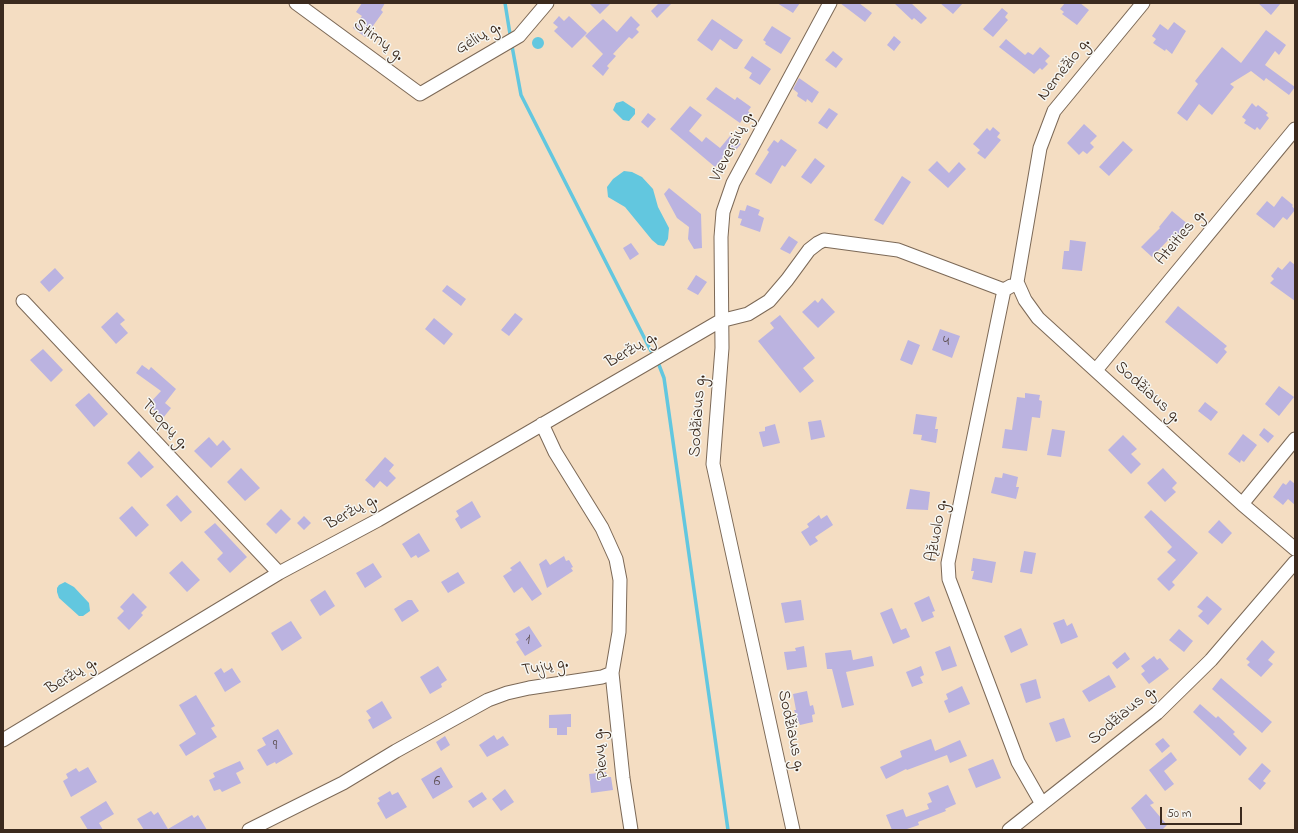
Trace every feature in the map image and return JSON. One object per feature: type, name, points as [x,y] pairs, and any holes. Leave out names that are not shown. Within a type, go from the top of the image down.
[{"type":"street","name":"Stirnų g.","points":[[296,3],[420,94]]},
{"type":"street","name":"Gėlių g.","points":[[420,94],[519,36],[547,3]]},
{"type":"street","name":"Vieversių g.","points":[[720,321],[723,212],[733,183],[830,3]]},
{"type":"street","name":"Nemėžio g.","points":[[1017,282],[1040,148],[1054,111],[1143,3]]},
{"type":"street","name":"Ateities g.","points":[[1096,370],[1295,129]]},
{"type":"street","points":[[720,321],[748,314],[769,301],[787,280],[809,250],[824,240],[898,250],[1004,290],[1017,282]]},
{"type":"street","name":"Sodžiaus g.","points":[[1017,282],[1025,300],[1038,318],[1242,504],[1295,548]]},
{"type":"street","name":"Ąžuolo g.","points":[[1004,290],[948,563],[949,579],[1018,762],[1042,804]]},
{"type":"street","name":"Tuopų g.","points":[[23,301],[280,573]]},
{"type":"street","name":"Beržų g.","points":[[3,740],[280,573],[378,520],[720,321]]},
{"type":"street","name":"Sodžiaus g.","points":[[720,321],[720,379],[713,464],[793,830]]},
{"type":"street","points":[[542,424],[555,452],[602,528],[616,559],[620,580],[619,632],[612,673]]},
{"type":"street","points":[[1242,504],[1295,438]]},
{"type":"street","name":"Sodžiaus g.","points":[[1009,830],[1157,713],[1211,660],[1295,562]]},
{"type":"street","name":"Tujų g.","points":[[249,830],[343,783],[403,747],[488,700],[522,690],[602,677],[612,673]]},
{"type":"street","name":"Pievų g.","points":[[612,673],[623,778],[631,830]]},
{"type":"water","points":[[536,37],[540,37],[544,43],[540,49],[536,49],[532,45],[532,41]]},
{"type":"water","points":[[623,101],[635,109],[635,114],[629,121],[623,120],[613,110],[616,103]]},
{"type":"water","points":[[624,171],[632,172],[642,177],[653,189],[658,207],[669,228],[668,239],[664,246],[658,245],[652,240],[625,207],[608,197],[607,187],[613,179]]},
{"type":"water","points":[[65,582],[74,587],[89,603],[90,611],[83,616],[79,616],[59,598],[57,588]]},
{"type":"building","points":[[362,3],[385,3],[381,10],[383,12],[365,37],[353,28],[362,16],[356,12]]},
{"type":"building","points":[[589,3],[611,3],[600,14]]},
{"type":"building","points":[[659,3],[672,3],[657,18],[651,11]]},
{"type":"building","points":[[777,3],[800,3],[793,13]]},
{"type":"building","points":[[840,3],[859,3],[872,13],[865,22]]},
{"type":"building","points":[[894,3],[911,3],[927,18],[921,24],[914,18],[912,20]]},
{"type":"building","points":[[940,3],[963,3],[953,14]]},
{"type":"building","points":[[1065,3],[1080,3],[1089,10],[1077,25],[1062,14],[1064,12],[1060,9]]},
{"type":"building","points":[[1258,3],[1281,3],[1271,15]]},
{"type":"building","points":[[1002,8],[1008,13],[1005,17],[1008,20],[993,37],[983,29]]},
{"type":"building","points":[[559,16],[564,21],[569,16],[587,33],[572,48],[554,31],[558,27],[553,23]]},
{"type":"building","points":[[631,16],[640,25],[636,29],[639,32],[632,39],[629,37],[613,54],[616,56],[607,66],[609,68],[603,76],[592,66],[603,54],[585,36],[603,19],[617,32]]},
{"type":"building","points":[[712,19],[743,40],[737,49],[734,49],[720,39],[712,51],[697,40]]},
{"type":"building","points":[[1174,22],[1186,31],[1172,54],[1166,49],[1165,51],[1153,43],[1156,39],[1152,36],[1160,24],[1168,30]]},
{"type":"building","points":[[772,26],[791,38],[781,54],[765,44],[766,42],[763,40]]},
{"type":"building","points":[[1266,30],[1286,45],[1279,55],[1275,51],[1265,65],[1295,87],[1289,95],[1266,78],[1264,81],[1251,71],[1230,84],[1234,87],[1212,115],[1199,104],[1187,121],[1177,113],[1198,84],[1195,81],[1222,47],[1241,63]]},
{"type":"building","points":[[894,36],[901,42],[894,51],[887,45]]},
{"type":"building","points":[[1006,39],[1025,55],[1028,52],[1033,55],[1040,47],[1050,56],[1045,61],[1048,64],[1042,70],[1040,68],[1034,74],[999,47]]},
{"type":"building","points":[[833,51],[843,59],[836,68],[825,60]]},
{"type":"building","points":[[752,56],[771,69],[760,85],[749,78],[752,73],[744,68]]},
{"type":"building","points":[[799,78],[819,92],[812,103],[807,99],[806,102],[797,96],[798,93],[793,89]]},
{"type":"building","points":[[716,87],[735,100],[737,97],[751,107],[748,111],[750,113],[745,120],[743,118],[740,123],[706,99]]},
{"type":"building","points":[[1252,103],[1256,107],[1258,105],[1268,113],[1266,115],[1269,118],[1260,130],[1257,127],[1255,130],[1244,123],[1246,120],[1242,117]]},
{"type":"building","points":[[690,106],[702,115],[689,131],[702,142],[706,137],[720,148],[730,136],[741,144],[735,151],[731,148],[715,167],[670,129]]},
{"type":"building","points":[[829,108],[838,114],[827,129],[818,123]]},
{"type":"building","points":[[648,113],[656,119],[648,128],[641,122]]},
{"type":"building","points":[[1084,124],[1097,136],[1090,143],[1094,147],[1087,154],[1083,151],[1079,155],[1067,143]]},
{"type":"building","points":[[993,127],[1000,133],[997,137],[1001,140],[985,159],[977,153],[980,150],[973,144],[987,128],[990,131]]},
{"type":"building","points":[[781,139],[797,150],[785,167],[782,165],[771,184],[755,174],[769,152],[767,150],[774,140],[778,143]]},
{"type":"building","points":[[1123,141],[1133,150],[1109,176],[1099,167]]},
{"type":"building","points":[[815,158],[825,166],[811,184],[801,177]]},
{"type":"building","points":[[937,161],[949,173],[959,162],[966,169],[948,188],[928,170]]},
{"type":"building","points":[[902,176],[911,182],[883,225],[874,220]]},
{"type":"building","points":[[669,188],[701,214],[702,248],[694,249],[688,239],[689,227],[677,218],[664,194]]},
{"type":"building","points":[[1282,196],[1293,205],[1292,206],[1295,210],[1287,220],[1283,217],[1274,228],[1256,214],[1267,201],[1274,207]]},
{"type":"building","points":[[747,205],[760,210],[758,215],[764,218],[760,232],[740,225],[742,219],[738,218],[740,210],[745,211]]},
{"type":"building","points":[[1172,211],[1189,225],[1175,241],[1171,237],[1152,257],[1141,247],[1160,228],[1159,227]]},
{"type":"building","points":[[789,236],[798,242],[790,254],[780,249]]},
{"type":"building","points":[[1070,240],[1086,242],[1082,271],[1062,269],[1064,251],[1069,251]]},
{"type":"building","points":[[631,243],[639,254],[630,260],[623,248]]},
{"type":"building","points":[[1290,261],[1295,265],[1295,301],[1270,283],[1274,279],[1271,276],[1278,267],[1282,270]]},
{"type":"building","points":[[55,268],[64,278],[49,292],[40,282]]},
{"type":"building","points":[[696,275],[707,282],[698,295],[687,289]]},
{"type":"building","points":[[447,285],[466,299],[461,306],[442,291]]},
{"type":"building","points":[[822,298],[835,312],[818,328],[802,312],[815,300],[818,303]]},
{"type":"building","points":[[1178,306],[1227,346],[1224,349],[1227,352],[1217,364],[1165,322]]},
{"type":"building","points":[[117,312],[125,320],[120,324],[128,333],[116,344],[101,327]]},
{"type":"building","points":[[515,313],[523,319],[509,336],[501,330]]},
{"type":"building","points":[[780,315],[815,358],[803,368],[814,381],[800,393],[758,341],[774,328],[770,323]]},
{"type":"building","points":[[434,318],[453,334],[444,345],[425,329]]},
{"type":"building","points":[[940,329],[960,336],[952,358],[932,350]]},
{"type":"building","points":[[908,340],[920,345],[912,365],[900,360]]},
{"type":"building","points":[[43,349],[63,370],[51,382],[30,360]]},
{"type":"building","points":[[142,365],[149,370],[151,367],[176,389],[165,403],[171,408],[163,418],[148,405],[161,391],[136,373]]},
{"type":"building","points":[[1279,386],[1294,397],[1279,416],[1265,404]]},
{"type":"building","points":[[89,393],[108,414],[94,427],[75,405]]},
{"type":"building","points":[[1025,393],[1040,395],[1039,400],[1042,401],[1040,418],[1032,417],[1027,451],[1002,448],[1005,429],[1012,430],[1017,397],[1025,398]]},
{"type":"building","points":[[1205,402],[1218,412],[1211,421],[1198,411]]},
{"type":"building","points":[[916,414],[937,417],[935,429],[938,429],[936,443],[921,440],[922,435],[913,434]]},
{"type":"building","points":[[821,420],[825,437],[811,440],[808,422]]},
{"type":"building","points":[[775,424],[780,443],[763,447],[759,432],[765,431],[765,427]]},
{"type":"building","points":[[1264,428],[1274,436],[1268,443],[1259,435]]},
{"type":"building","points":[[1052,429],[1065,431],[1061,457],[1047,455]]},
{"type":"building","points":[[1243,434],[1257,445],[1244,462],[1241,460],[1240,463],[1228,454]]},
{"type":"building","points":[[1123,435],[1137,449],[1131,454],[1141,464],[1131,474],[1108,450]]},
{"type":"building","points":[[209,437],[217,446],[223,440],[231,449],[211,468],[194,451]]},
{"type":"building","points":[[139,451],[154,467],[141,478],[127,463]]},
{"type":"building","points":[[385,457],[394,465],[389,471],[396,478],[387,487],[380,481],[374,488],[365,480]]},
{"type":"building","points":[[241,468],[260,488],[245,501],[227,482]]},
{"type":"building","points":[[1163,468],[1177,483],[1172,488],[1176,492],[1165,502],[1147,483]]},
{"type":"building","points":[[1003,473],[1018,477],[1016,487],[1019,487],[1016,499],[991,493],[995,477],[1002,478]]},
{"type":"building","points":[[1290,480],[1295,484],[1295,505],[1288,499],[1283,505],[1273,497],[1283,483],[1286,485]]},
{"type":"building","points":[[910,489],[930,492],[928,510],[906,509]]},
{"type":"building","points":[[177,495],[192,512],[181,522],[166,505]]},
{"type":"building","points":[[472,501],[481,517],[461,529],[455,519],[459,516],[456,511]]},
{"type":"building","points":[[132,506],[149,525],[136,537],[119,518]]},
{"type":"building","points":[[281,509],[291,519],[276,534],[266,524]]},
{"type":"building","points":[[1151,510],[1198,553],[1172,582],[1175,585],[1169,591],[1157,579],[1176,560],[1167,552],[1172,547],[1144,517]]},
{"type":"building","points":[[819,515],[821,519],[827,515],[833,525],[815,537],[818,541],[810,546],[801,532],[809,527],[807,524]]},
{"type":"building","points":[[304,516],[311,523],[304,530],[297,523]]},
{"type":"building","points":[[1219,520],[1232,533],[1222,544],[1208,532]]},
{"type":"building","points":[[215,523],[247,557],[230,573],[217,559],[223,553],[204,532]]},
{"type":"building","points":[[419,533],[430,551],[418,558],[416,555],[411,558],[402,544]]},
{"type":"building","points":[[1024,551],[1036,553],[1032,574],[1020,572]]},
{"type":"building","points":[[564,556],[566,561],[569,560],[573,567],[571,568],[573,571],[547,588],[539,564],[546,559],[550,565]]},
{"type":"building","points":[[973,558],[996,562],[992,583],[972,579],[974,571],[971,571]]},
{"type":"building","points":[[182,561],[200,580],[187,592],[169,573]]},
{"type":"building","points":[[520,561],[542,594],[532,601],[522,587],[514,593],[503,576],[512,570],[510,568]]},
{"type":"building","points":[[373,563],[382,577],[365,588],[356,573]]},
{"type":"building","points":[[458,572],[465,583],[448,593],[441,582]]},
{"type":"building","points":[[325,590],[335,606],[320,616],[310,600]]},
{"type":"building","points":[[133,593],[147,607],[141,613],[143,615],[129,630],[117,618],[124,611],[120,607]]},
{"type":"building","points":[[929,596],[935,611],[932,612],[934,617],[922,622],[914,603]]},
{"type":"building","points":[[1207,596],[1222,609],[1208,625],[1198,616],[1203,611],[1197,607]]},
{"type":"building","points":[[408,600],[412,600],[419,611],[402,622],[394,609]]},
{"type":"building","points":[[801,600],[804,620],[785,623],[781,603]]},
{"type":"building","points":[[892,608],[901,630],[906,628],[910,637],[893,644],[880,613]]},
{"type":"building","points":[[1064,619],[1067,626],[1072,623],[1078,637],[1061,644],[1053,623]]},
{"type":"building","points":[[291,621],[302,638],[282,651],[271,633]]},
{"type":"building","points":[[529,626],[542,646],[525,656],[516,642],[519,640],[515,634]]},
{"type":"building","points":[[1021,628],[1028,645],[1011,653],[1004,636]]},
{"type":"building","points":[[1179,629],[1193,641],[1184,652],[1169,640]]},
{"type":"building","points":[[1262,640],[1275,652],[1268,660],[1273,664],[1261,677],[1247,665],[1250,662],[1246,659]]},
{"type":"building","points":[[804,646],[807,667],[787,670],[784,652],[796,651],[795,648]]},
{"type":"building","points":[[950,646],[957,666],[942,671],[935,652]]},
{"type":"building","points":[[851,650],[853,660],[872,656],[874,666],[846,672],[854,705],[842,708],[832,669],[827,669],[825,653]]},
{"type":"building","points":[[1125,652],[1130,659],[1117,669],[1112,663]]},
{"type":"building","points":[[1154,656],[1157,660],[1160,658],[1169,669],[1149,684],[1141,674],[1145,671],[1141,666]]},
{"type":"building","points":[[438,666],[447,680],[441,684],[442,687],[430,694],[420,677]]},
{"type":"building","points":[[921,666],[924,675],[920,677],[923,683],[912,687],[906,672]]},
{"type":"building","points":[[221,668],[224,673],[232,668],[241,682],[225,692],[214,673]]},
{"type":"building","points":[[1109,675],[1116,687],[1089,702],[1082,691]]},
{"type":"building","points":[[1221,678],[1272,722],[1262,733],[1212,689]]},
{"type":"building","points":[[1036,679],[1041,698],[1026,703],[1020,684]]},
{"type":"building","points":[[962,686],[970,704],[949,713],[944,701],[948,699],[946,694]]},
{"type":"building","points":[[807,691],[810,706],[813,705],[815,714],[812,715],[813,722],[800,725],[794,710],[796,710],[793,694]]},
{"type":"building","points":[[196,695],[215,726],[211,728],[217,737],[186,756],[179,745],[196,734],[179,705]]},
{"type":"building","points":[[382,701],[392,718],[373,729],[368,720],[371,718],[366,711]]},
{"type":"building","points":[[1200,704],[1216,718],[1218,716],[1235,732],[1233,734],[1247,748],[1240,756],[1193,712]]},
{"type":"building","points":[[571,714],[571,727],[567,727],[567,735],[557,735],[557,728],[549,728],[549,715]]},
{"type":"building","points":[[1064,718],[1071,737],[1056,742],[1049,723]]},
{"type":"building","points":[[278,729],[293,754],[276,764],[275,762],[267,766],[257,750],[266,745],[262,738]]},
{"type":"building","points":[[494,735],[497,740],[503,736],[509,745],[487,757],[479,745]]},
{"type":"building","points":[[445,736],[450,745],[441,751],[436,742]]},
{"type":"building","points":[[1163,738],[1170,746],[1162,753],[1155,744]]},
{"type":"building","points":[[931,739],[935,751],[960,740],[967,756],[950,763],[947,755],[907,770],[906,769],[886,779],[880,767],[902,757],[900,751]]},
{"type":"building","points":[[1171,752],[1177,760],[1164,771],[1174,784],[1165,791],[1149,770]]},
{"type":"building","points":[[993,759],[1001,778],[976,788],[968,769]]},
{"type":"building","points":[[240,761],[244,769],[236,773],[241,783],[222,792],[220,789],[214,791],[209,780],[215,777],[213,773]]},
{"type":"building","points":[[1262,763],[1271,771],[1263,781],[1266,783],[1260,790],[1248,779]]},
{"type":"building","points":[[88,767],[97,782],[71,797],[63,781],[68,778],[66,774],[76,768],[79,772]]},
{"type":"building","points":[[441,767],[453,787],[433,799],[421,779]]},
{"type":"building","points":[[606,772],[607,777],[611,777],[613,790],[591,793],[589,774]]},
{"type":"building","points":[[948,785],[956,804],[945,809],[946,811],[918,822],[919,825],[904,830],[892,830],[886,815],[903,809],[906,817],[929,809],[927,804],[932,802],[928,793]]},
{"type":"building","points":[[505,789],[514,802],[501,811],[492,799]]},
{"type":"building","points":[[390,791],[392,795],[398,792],[407,807],[386,819],[377,803],[380,801],[378,798]]},
{"type":"building","points":[[482,792],[487,799],[473,808],[468,801]]},
{"type":"building","points":[[1146,794],[1154,803],[1150,805],[1167,825],[1162,830],[1147,830],[1131,808]]},
{"type":"building","points":[[106,801],[114,814],[99,823],[103,830],[88,830],[80,817]]},
{"type":"building","points":[[151,811],[154,815],[158,812],[168,829],[192,815],[194,818],[198,815],[207,830],[144,830],[137,819]]},
{"type":"waterway","points":[[505,3],[510,34]]},
{"type":"waterway","points":[[512,46],[521,95],[651,351]]},
{"type":"waterway","points":[[659,365],[664,378],[728,830]]}]
